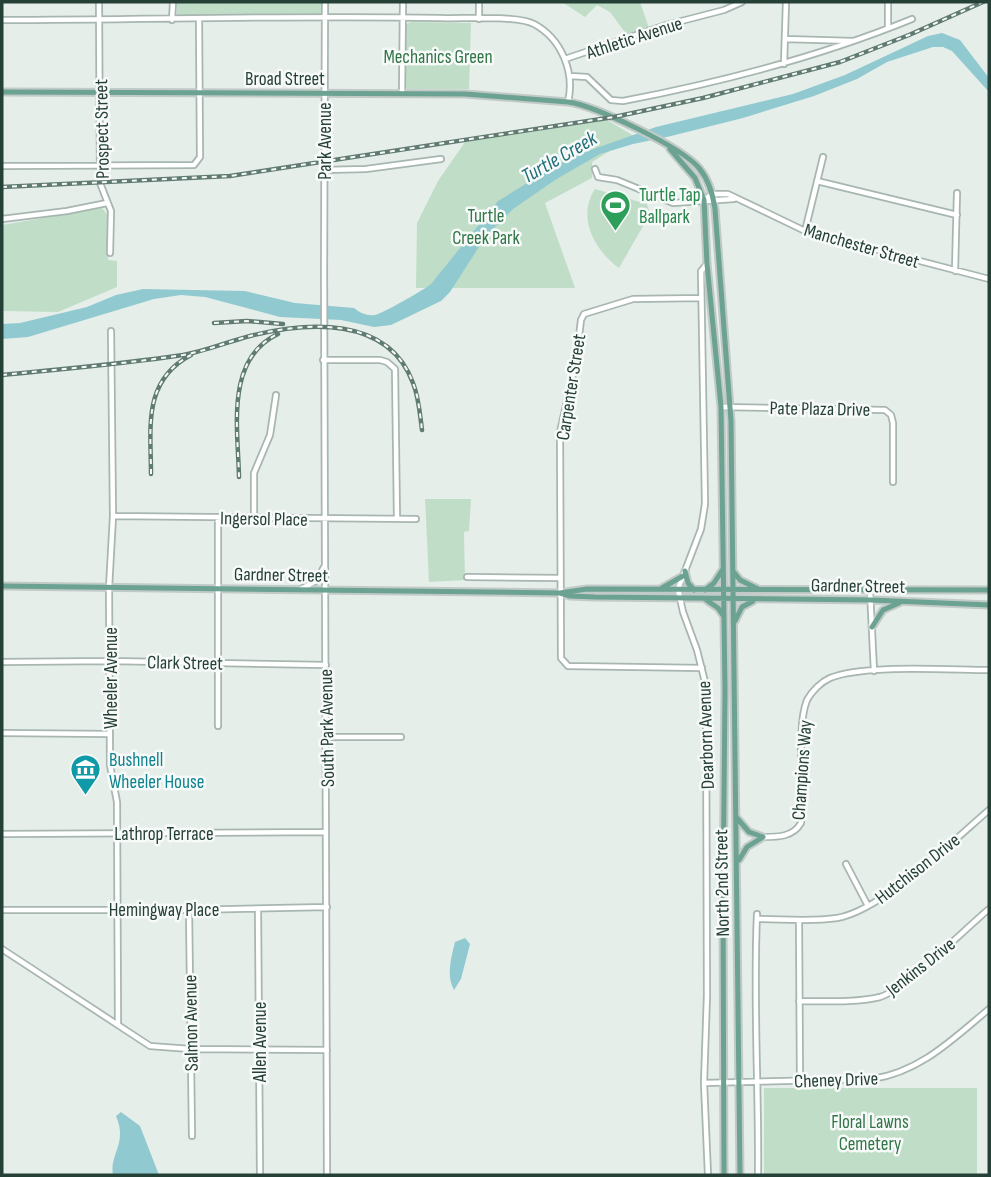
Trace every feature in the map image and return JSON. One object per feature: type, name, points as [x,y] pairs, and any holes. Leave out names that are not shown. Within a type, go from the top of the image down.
[{"type":"main road","name":"Broad Street","points":[[2,92],[475,94],[583,104],[665,145]]},
{"type":"main road","points":[[665,145],[683,154],[699,168],[713,198]]},
{"type":"main road","points":[[665,145],[695,178],[704,200]]},
{"type":"main road","name":"North 2nd Street","points":[[713,198],[730,407],[740,1175]]},
{"type":"main road","name":"North 2nd Street","points":[[704,200],[706,264],[721,407],[724,590],[724,1175]]},
{"type":"main road","points":[[705,590],[714,583],[723,569]]},
{"type":"main road","points":[[733,571],[742,582],[761,590]]},
{"type":"main road","points":[[659,589],[684,573],[694,590]]},
{"type":"main road","name":"Gardner Street","points":[[2,586],[560,593],[587,589],[989,590]]},
{"type":"main road","name":"Gardner Street","points":[[560,593],[570,596],[870,600],[989,605]]},
{"type":"main road","points":[[705,599],[718,608],[724,617]]},
{"type":"main road","points":[[733,624],[742,607],[756,599]]},
{"type":"main road","points":[[872,627],[883,610],[902,601]]},
{"type":"main road","points":[[736,817],[749,832],[763,837]]},
{"type":"main road","points":[[737,863],[747,847],[763,837]]},
{"type":"street","name":"Prospect Street","points":[[99,2],[100,183],[111,215],[110,253]]},
{"type":"street","points":[[173,2],[173,20]]},
{"type":"street","name":"Park Avenue","points":[[323,280],[325,2]]},
{"type":"street","points":[[402,2],[402,94]]},
{"type":"street","points":[[479,2],[479,19]]},
{"type":"street","name":"Athletic Avenue","points":[[565,60],[742,2]]},
{"type":"street","points":[[784,64],[786,2]]},
{"type":"street","points":[[888,2],[888,28]]},
{"type":"street","points":[[2,166],[197,164],[200,157],[199,19]]},
{"type":"street","points":[[570,76],[591,80],[611,100],[619,101],[784,64],[858,41],[912,19]]},
{"type":"street","points":[[2,20],[522,20],[532,23],[550,38],[565,60],[570,76],[568,102]]},
{"type":"street","points":[[785,39],[858,41]]},
{"type":"street","points":[[805,231],[823,157]]},
{"type":"street","points":[[324,170],[366,169],[442,159]]},
{"type":"street","name":"Manchester Street","points":[[595,169],[598,177],[617,180],[673,203],[713,198],[739,199],[805,231],[989,279]]},
{"type":"street","points":[[817,181],[957,215]]},
{"type":"street","points":[[955,271],[957,193]]},
{"type":"street","points":[[2,219],[67,211],[107,202]]},
{"type":"street","name":"Dearborn Avenue","points":[[706,264],[701,271],[705,504],[701,529],[678,589],[706,686],[707,995],[704,1083],[708,1175]]},
{"type":"street","name":"South Park Avenue","points":[[323,280],[327,1175]]},
{"type":"street","name":"Carpenter Street","points":[[701,298],[633,299],[584,314],[560,432],[560,656],[564,663],[571,667],[702,668]]},
{"type":"street","name":"Wheeler Avenue","points":[[111,331],[113,516],[109,588],[110,765],[116,795],[118,833],[118,1025]]},
{"type":"street","points":[[323,360],[380,360],[390,364],[396,374],[397,519]]},
{"type":"street","points":[[254,518],[254,473],[270,435],[276,395]]},
{"type":"street","name":"Pate Plaza Drive","points":[[721,407],[885,410],[891,415],[892,423],[893,482]]},
{"type":"street","name":"Ingersol Place","points":[[113,516],[416,519]]},
{"type":"street","points":[[218,517],[218,726]]},
{"type":"street","points":[[299,590],[316,581],[325,567]]},
{"type":"street","points":[[467,577],[560,578]]},
{"type":"street","points":[[870,591],[874,671]]},
{"type":"street","name":"Clark Street","points":[[2,662],[326,665]]},
{"type":"street","name":"Champions Way","points":[[763,837],[790,834],[801,822],[803,717],[807,700],[817,686],[830,678],[874,671],[989,670]]},
{"type":"street","points":[[2,733],[110,734]]},
{"type":"street","points":[[327,737],[401,737]]},
{"type":"street","name":"Hutchison Drive","points":[[759,1081],[754,1021],[757,917],[799,920],[839,918],[868,906],[887,895],[989,810]]},
{"type":"street","name":"Lathrop Terrace","points":[[2,834],[327,832]]},
{"type":"street","points":[[846,864],[868,906]]},
{"type":"street","name":"Hemingway Place","points":[[2,910],[327,907]]},
{"type":"street","name":"Allen Avenue","points":[[258,909],[260,1175]]},
{"type":"street","name":"Jenkins Drive","points":[[799,1000],[858,1001],[883,996],[902,984],[989,909]]},
{"type":"street","name":"Salmon Avenue","points":[[189,910],[192,1136]]},
{"type":"street","points":[[799,920],[800,1080]]},
{"type":"street","points":[[2,949],[150,1046],[327,1050]]},
{"type":"street","name":"Cheney Drive","points":[[704,1083],[872,1079],[906,1070],[946,1045],[989,1009]]},
{"type":"street","points":[[758,1175],[759,1081]]},
{"type":"green space","points":[[177,2],[322,2],[321,15],[177,16]]},
{"type":"green space","points":[[562,2],[640,2],[649,28],[627,35],[610,12],[597,5],[585,17]]},
{"type":"green space","name":"Mechanics Green","points":[[411,22],[471,23],[469,89],[407,89],[405,25]]},
{"type":"green space","name":"Turtle Creek Park","points":[[607,120],[634,136],[592,162],[592,178],[545,203],[575,288],[416,288],[417,223],[438,181],[465,142]]},
{"type":"green space","name":"Turtle Tap Ballpark","points":[[595,189],[647,204],[650,214],[619,268],[602,252],[591,233],[587,211]]},
{"type":"green space","points":[[102,208],[107,214],[108,260],[117,261],[117,287],[58,312],[2,311],[2,225]]},
{"type":"green space","points":[[425,499],[471,499],[469,531],[464,532],[465,580],[429,582]]},
{"type":"green space","name":"Floral Lawns Cemetery","points":[[764,1088],[977,1088],[977,1175],[764,1175]]},
{"type":"water","points":[[942,33],[960,40],[989,78],[989,92],[952,51],[933,47],[887,62],[857,79],[814,96],[743,118],[600,154],[513,209],[486,236],[450,292],[441,301],[391,325],[374,327],[341,320],[280,317],[205,297],[181,295],[154,299],[28,337],[2,339],[2,324],[20,323],[87,307],[116,295],[143,289],[245,291],[295,303],[354,308],[364,314],[375,315],[431,284],[498,201],[568,158],[656,127],[793,94],[845,75],[928,36]]},
{"type":"water","points":[[465,938],[470,944],[461,979],[454,990],[450,973],[452,954],[455,942]]},
{"type":"water","points":[[121,1112],[140,1126],[159,1175],[113,1175],[113,1161],[120,1134],[116,1116]]},
{"type":"railway","points":[[2,187],[230,176],[614,117],[703,98],[840,62],[983,2]]},
{"type":"railway","points":[[214,323],[247,321],[283,324]]},
{"type":"railway","points":[[2,375],[183,355],[272,331],[320,327],[343,329],[365,335],[385,345],[401,361],[415,389],[422,430]]},
{"type":"railway","points":[[239,477],[237,417],[242,377],[249,360],[261,345],[278,334]]},
{"type":"railway","points":[[151,474],[151,423],[157,392],[164,378],[175,366],[191,355]]},
{"type":"place","name":"Turtle Tap Ballpark","points":[[616,232]]},
{"type":"place","name":"Bushnell Wheeler House","points":[[86,797]]},
{"type":"water label","name":"Turtle Creek","points":[[559,157]]}]
